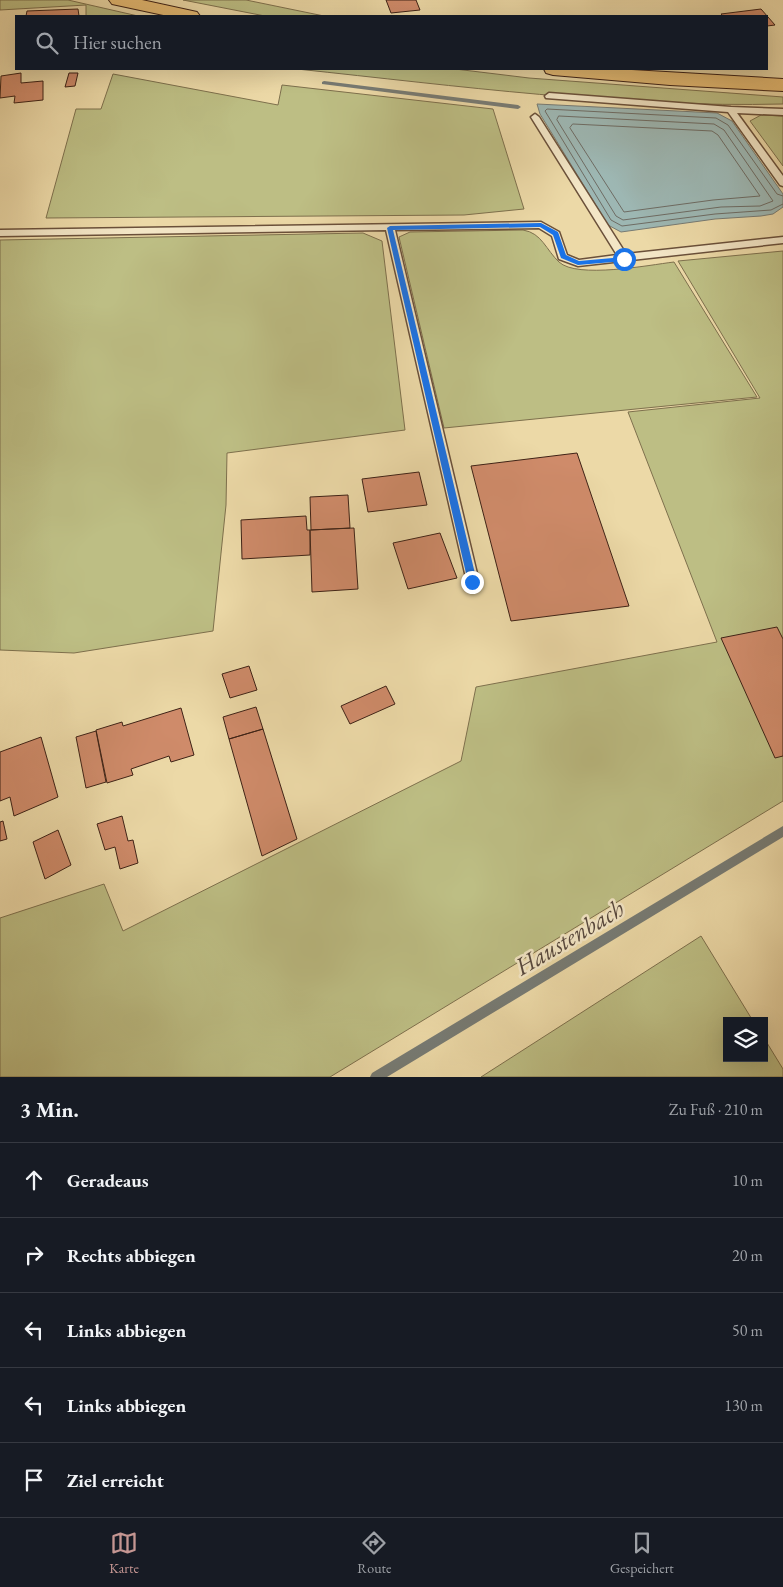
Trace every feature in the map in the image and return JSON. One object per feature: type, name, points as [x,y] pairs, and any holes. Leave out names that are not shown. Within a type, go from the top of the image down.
[{"type":"main road","points":[[118,0],[186,15]]},
{"type":"main road","points":[[567,70],[783,85]]},
{"type":"lane","points":[[550,96],[731,110],[783,112]]},
{"type":"lane","points":[[731,110],[783,183]]},
{"type":"lane","points":[[535,117],[624,259]]},
{"type":"lane","points":[[0,233],[541,225],[556,234],[563,257],[578,263],[783,240]]},
{"type":"lane","points":[[390,228],[472,582]]},
{"type":"green space","points":[[0,0],[68,0],[134,15],[86,15],[86,5],[0,10]]},
{"type":"green space","points":[[183,0],[246,0],[319,15],[260,15]]},
{"type":"green space","points":[[306,70],[463,70],[529,78],[783,97],[783,104],[661,103],[479,89]]},
{"type":"green space","points":[[113,74],[278,105],[282,85],[493,109],[524,209],[464,215],[46,218],[76,109],[101,109]]},
{"type":"green space","points":[[761,115],[783,116],[783,166],[750,121]]},
{"type":"green space","points":[[523,230],[539,238],[559,262],[568,267],[581,270],[631,268],[674,262],[757,397],[444,428],[399,237],[410,232]]},
{"type":"green space","points":[[363,233],[382,241],[405,430],[227,453],[226,505],[213,631],[74,653],[0,650],[0,240]]},
{"type":"green space","points":[[783,251],[783,801],[330,1077],[0,1077],[0,918],[104,884],[123,931],[461,761],[476,687],[717,642],[628,412],[760,398],[678,261]]},
{"type":"green space","points":[[701,936],[751,1017],[723,1017],[723,1062],[768,1062],[768,1045],[783,1069],[783,1077],[481,1077]]},
{"type":"water","points":[[537,104],[717,113],[732,121],[783,194],[783,207],[773,214],[761,216],[715,219],[621,232],[608,225],[540,114]]},
{"type":"building","points":[[386,0],[416,0],[420,10],[391,13]]},
{"type":"building","points":[[78,9],[79,15],[26,15],[27,11]]},
{"type":"building","points":[[761,9],[766,15],[722,15]]},
{"type":"building","points":[[768,17],[775,25],[768,26]]},
{"type":"building","points":[[21,73],[21,83],[43,81],[43,100],[14,103],[15,96],[0,98],[1,76]]},
{"type":"building","points":[[69,73],[78,73],[75,86],[65,87]]},
{"type":"building","points":[[577,453],[629,606],[511,621],[471,466]]},
{"type":"building","points":[[419,472],[427,505],[368,512],[362,479]]},
{"type":"building","points":[[348,495],[350,528],[311,530],[310,497]]},
{"type":"building","points":[[306,516],[307,530],[310,530],[310,555],[242,559],[241,520]]},
{"type":"building","points":[[354,528],[358,589],[312,592],[310,530]]},
{"type":"building","points":[[440,533],[457,578],[408,589],[393,543]]},
{"type":"building","points":[[777,627],[783,639],[783,756],[775,758],[721,638]]},
{"type":"building","points":[[249,666],[257,690],[230,698],[222,674]]},
{"type":"building","points":[[386,686],[395,704],[350,724],[341,706]]},
{"type":"building","points":[[256,707],[263,729],[229,739],[223,717]]},
{"type":"building","points":[[181,708],[194,755],[171,762],[169,756],[131,769],[133,775],[107,783],[96,730],[122,722],[123,726]]},
{"type":"building","points":[[263,729],[297,839],[262,856],[229,739]]},
{"type":"building","points":[[96,731],[106,782],[86,788],[76,737]]},
{"type":"building","points":[[41,737],[58,797],[14,816],[10,797],[0,801],[0,752]]},
{"type":"building","points":[[122,816],[128,841],[133,840],[138,863],[120,869],[115,847],[105,850],[97,824]]},
{"type":"building","points":[[3,821],[7,839],[0,841],[0,822]]},
{"type":"building","points":[[58,830],[71,865],[45,879],[33,842]]},
{"type":"waterway","points":[[324,83],[518,107]]},
{"type":"waterway","name":"Haustenbach","points":[[376,1077],[783,831]]},
{"type":"route","points":[[472,582],[390,228],[541,225],[556,234],[563,257],[578,263],[624,259]]}]
